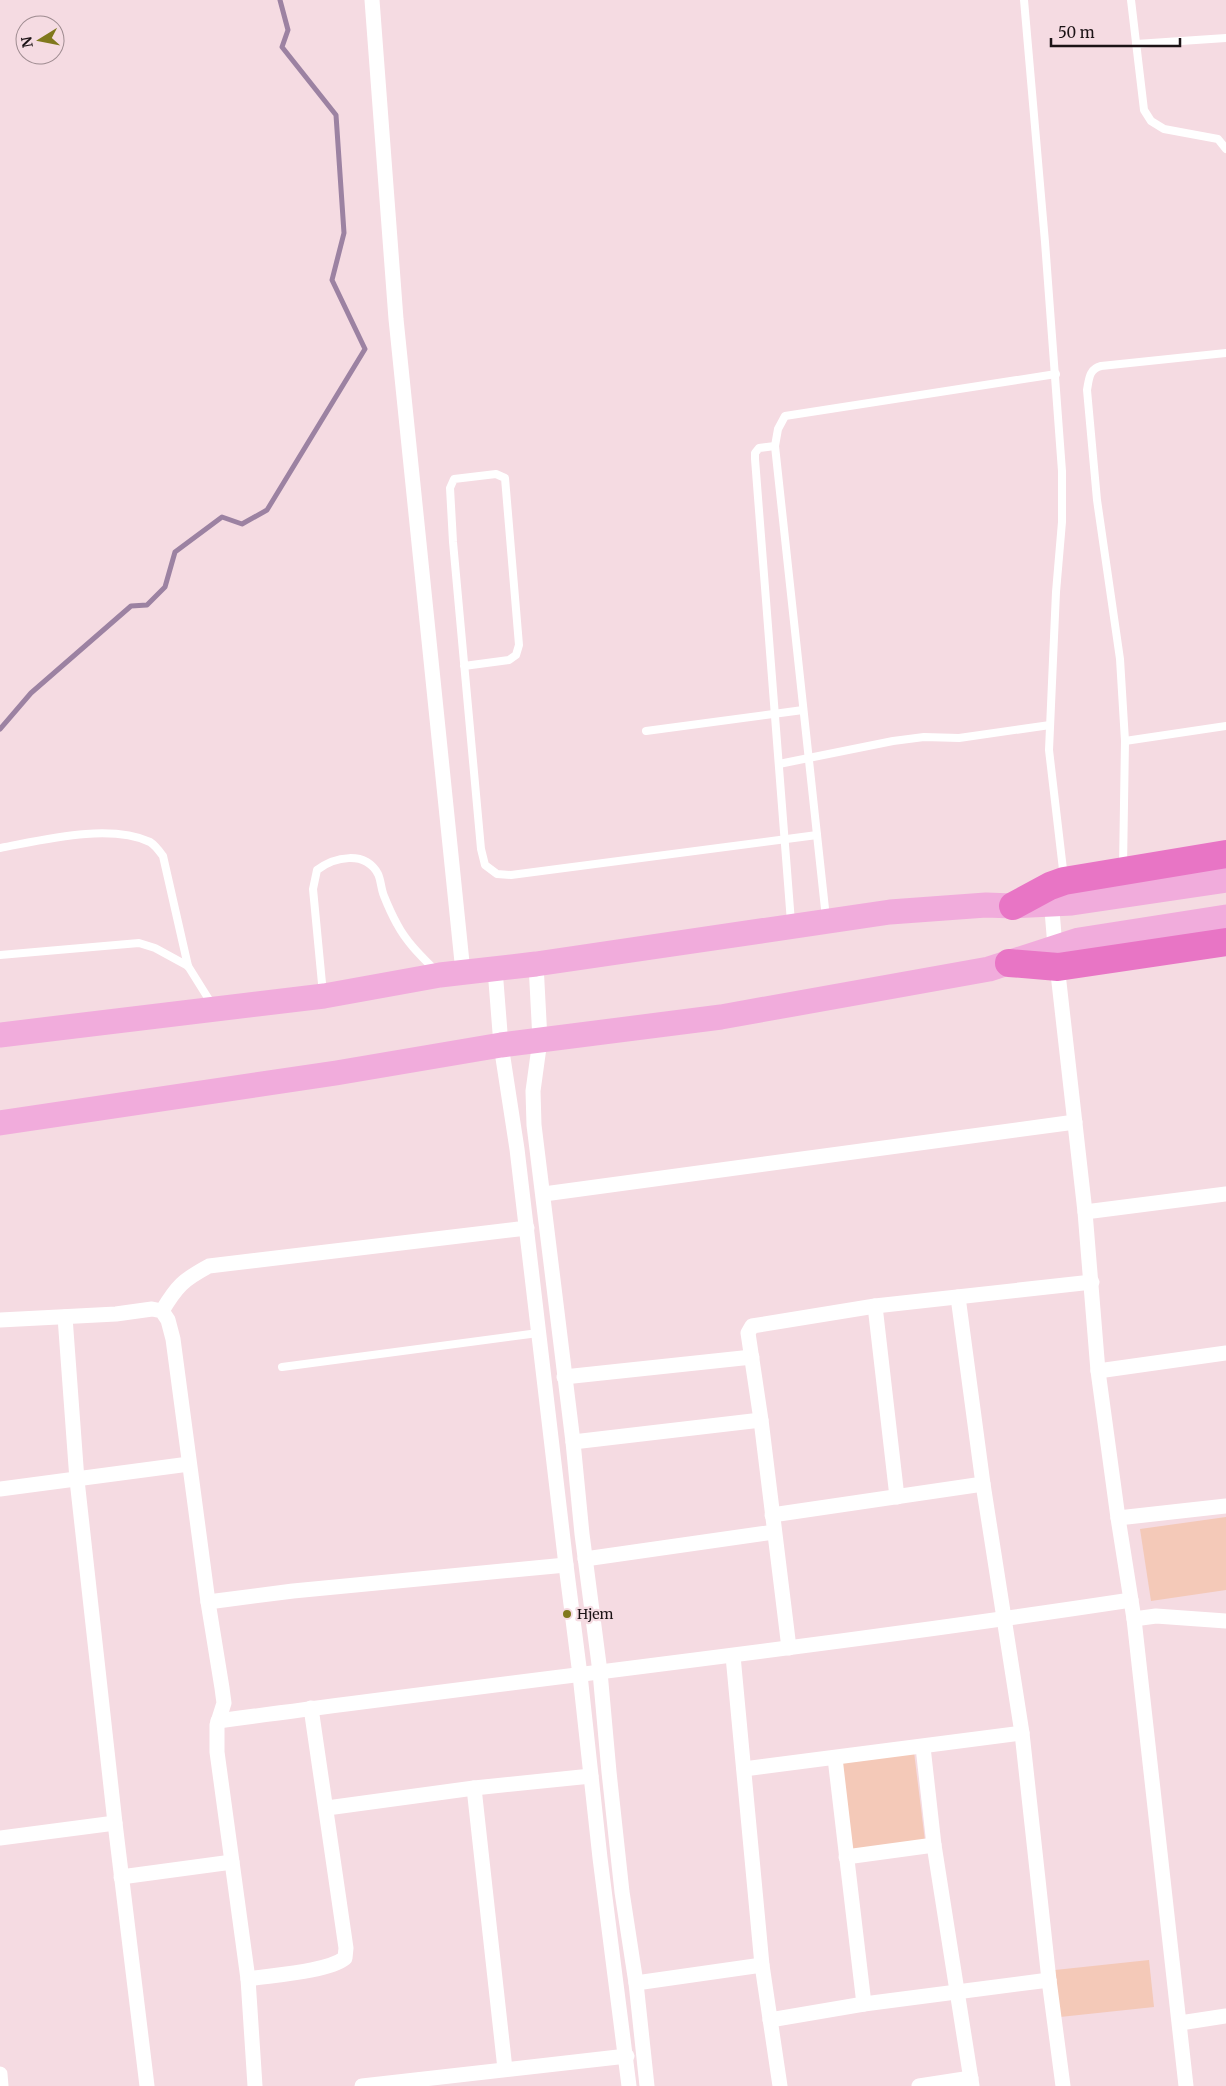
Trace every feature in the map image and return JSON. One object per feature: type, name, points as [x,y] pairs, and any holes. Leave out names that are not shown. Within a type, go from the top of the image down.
[{"type":"highway","points":[[1013,906],[1055,890],[1123,871],[1226,854]]},
{"type":"highway","points":[[1010,963],[1056,957],[1226,942]]},
{"type":"main road","points":[[1055,890],[1072,902],[1226,880]]},
{"type":"main road","points":[[0,1035],[324,996],[451,974],[536,964],[827,921],[917,910],[986,905],[1013,906]]},
{"type":"main road","points":[[1056,957],[1079,940],[1226,917]]},
{"type":"main road","points":[[0,1123],[336,1073],[501,1045],[730,1015],[989,969],[1010,963]]},
{"type":"street","points":[[372,0],[396,319],[451,974]]},
{"type":"street","points":[[1055,890],[1056,957],[1085,1212],[1098,1371],[1134,1619],[1186,2086]]},
{"type":"street","points":[[536,964],[540,1040],[533,1091],[534,1125],[544,1194],[585,1559],[600,1672],[622,1892],[636,1983],[647,2086]]},
{"type":"street","points":[[495,969],[501,1045],[527,1228],[629,2086]]},
{"type":"street","points":[[544,1194],[1075,1122]]},
{"type":"street","points":[[1085,1212],[1226,1194]]},
{"type":"street","points":[[162,1311],[175,1289],[186,1279],[209,1266],[527,1228]]},
{"type":"street","points":[[789,1648],[761,1420],[748,1332],[752,1326],[875,1306],[1092,1282]]},
{"type":"street","points":[[958,1297],[982,1484],[1022,1733],[1049,1980],[1063,2086]]},
{"type":"street","points":[[875,1306],[897,1496]]},
{"type":"street","points":[[0,1320],[116,1314],[152,1309],[162,1311],[168,1320],[173,1339],[208,1602],[224,1703],[218,1721],[216,1735],[217,1752],[248,1979],[255,2086]]},
{"type":"street","points":[[66,1317],[77,1480],[146,2086]]},
{"type":"street","points":[[1098,1371],[1226,1353]]},
{"type":"street","points":[[564,1377],[752,1358]]},
{"type":"street","points":[[573,1442],[761,1420]]},
{"type":"street","points":[[0,1489],[189,1464]]},
{"type":"street","points":[[772,1515],[982,1484]]},
{"type":"street","points":[[1118,1518],[1226,1506]]},
{"type":"street","points":[[585,1559],[774,1532]]},
{"type":"street","points":[[208,1602],[566,1565]]},
{"type":"street","points":[[218,1721],[733,1656],[1003,1620],[1131,1600]]},
{"type":"street","points":[[1134,1619],[1156,1616],[1226,1621]]},
{"type":"street","points":[[733,1656],[762,1965],[780,2086]]},
{"type":"street","points":[[248,1979],[323,1968],[338,1963],[345,1958],[346,1948],[327,1808],[311,1708]]},
{"type":"street","points":[[744,1769],[1022,1733]]},
{"type":"street","points":[[919,2086],[971,2082],[934,1845],[923,1747]]},
{"type":"street","points":[[835,1758],[864,2004]]},
{"type":"street","points":[[327,1808],[474,1788],[591,1776]]},
{"type":"street","points":[[474,1788],[505,2069]]},
{"type":"street","points":[[0,1838],[115,1823]]},
{"type":"street","points":[[846,1856],[934,1845]]},
{"type":"street","points":[[122,1877],[232,1862]]},
{"type":"street","points":[[636,1983],[762,1965]]},
{"type":"street","points":[[770,2020],[864,2004],[1049,1980]]},
{"type":"street","points":[[1180,2023],[1226,2016]]},
{"type":"street","points":[[362,2086],[626,2056]]},
{"type":"street","points":[[0,2074],[1,2086]]},
{"type":"lane","points":[[1024,0],[1056,374],[1062,471],[1062,522],[1056,592],[1056,637],[1050,725],[1055,890]]},
{"type":"lane","points":[[1131,0],[1144,110],[1151,121],[1164,129],[1218,139],[1226,149]]},
{"type":"lane","points":[[1136,44],[1226,38]]},
{"type":"lane","points":[[1123,871],[1125,741],[1120,659],[1097,500],[1087,390],[1090,374],[1095,368],[1101,366],[1226,353]]},
{"type":"lane","points":[[827,921],[775,446],[778,429],[785,416],[1056,374]]},
{"type":"lane","points":[[775,446],[759,448],[755,453],[755,458],[791,926]]},
{"type":"lane","points":[[464,666],[508,660],[516,654],[519,644],[505,478],[496,474],[454,479],[450,488],[464,666],[481,849],[485,865],[498,874],[511,875],[817,835]]},
{"type":"lane","points":[[646,731],[804,710]]},
{"type":"lane","points":[[779,764],[893,741],[924,738],[959,738],[1050,725]]},
{"type":"lane","points":[[1125,741],[1226,726]]},
{"type":"lane","points":[[0,848],[67,836],[120,834],[152,843],[163,856],[188,966],[214,1008]]},
{"type":"lane","points":[[324,996],[313,889],[317,870],[328,862],[342,858],[359,858],[369,864],[378,874],[384,895],[397,925],[411,946],[451,974]]},
{"type":"lane","points":[[0,955],[139,943],[155,948],[188,966]]},
{"type":"lane","points":[[282,1367],[538,1333]]},
{"type":"shaded area","points":[[1226,1517],[1226,1590],[1151,1601],[1140,1529]]},
{"type":"shaded area","points":[[914,1752],[925,1841],[848,1851],[837,1761]]},
{"type":"shaded area","points":[[1149,1960],[1154,2007],[1060,2017],[1055,1970]]},
{"type":"waterway","points":[[0,729],[31,693],[131,606],[147,605],[165,587],[175,552],[222,517],[242,524],[267,510],[365,349],[332,280],[344,233],[336,115],[282,47],[288,30],[280,0]]},
{"type":"place","name":"Hjem","points":[[567,1614]]}]
